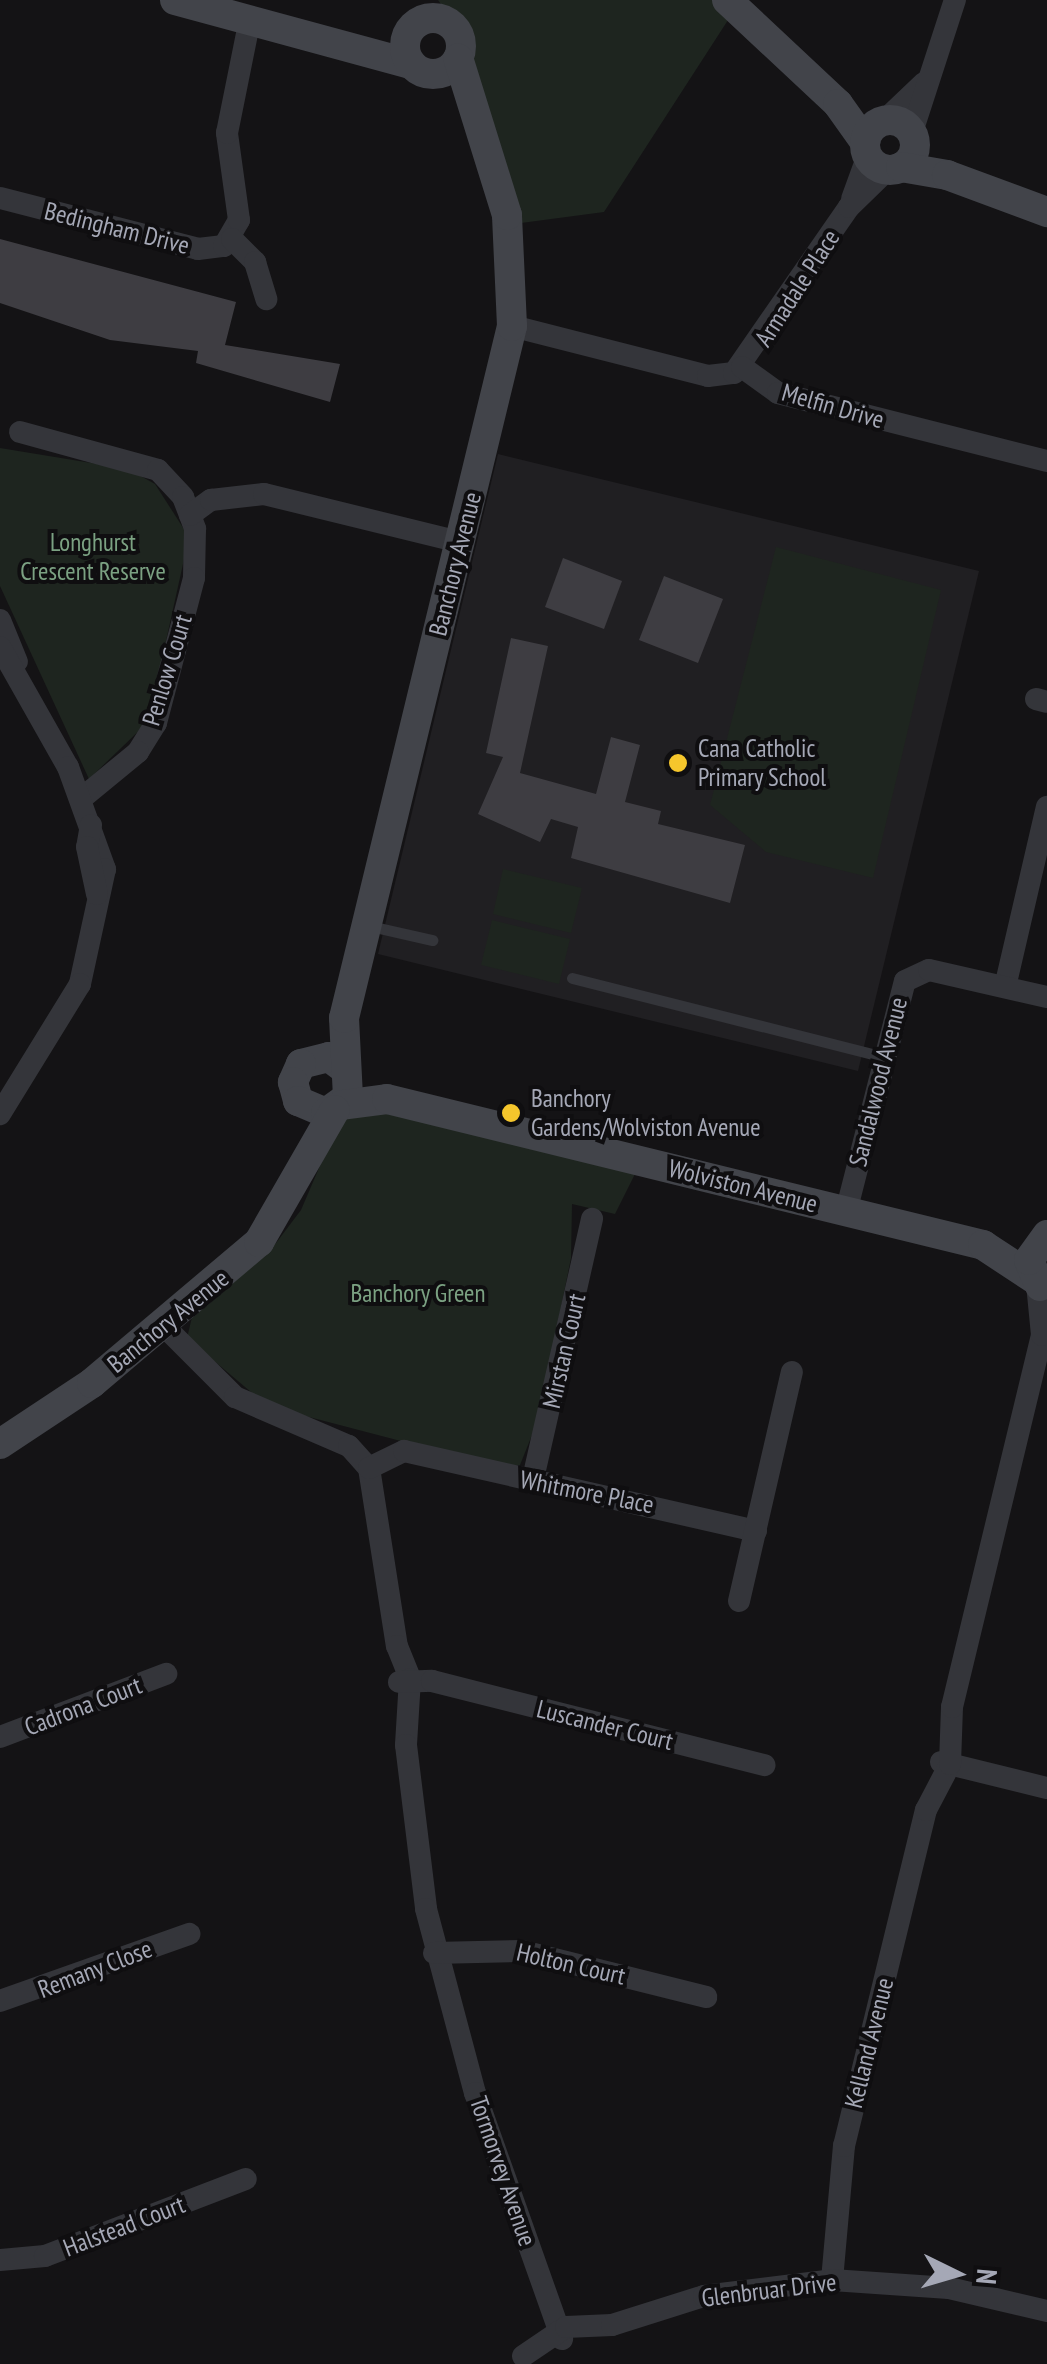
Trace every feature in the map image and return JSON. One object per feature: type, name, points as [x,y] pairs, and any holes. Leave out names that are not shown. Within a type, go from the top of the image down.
[{"type":"street","points":[[175,0],[356,46],[419,69],[444,72],[458,58]]},
{"type":"street","points":[[727,0],[838,104],[889,144],[947,175],[1047,212]]},
{"type":"street","name":"Armadale Place","points":[[742,366],[889,144],[924,83],[956,0]]},
{"type":"street","points":[[356,46],[425,15]]},
{"type":"street","points":[[419,69],[425,15]]},
{"type":"street","name":"Banchory Avenue","points":[[346,1070],[344,1018],[512,326],[507,215],[468,111],[458,58],[459,35],[425,15]]},
{"type":"street","points":[[250,18],[227,133],[239,210],[232,239],[254,262],[266,299]]},
{"type":"street","name":"Banchory Avenue","points":[[419,69],[468,111]]},
{"type":"street","name":"Bedingham Drive","points":[[0,198],[198,249],[232,239]]},
{"type":"street","points":[[512,326],[708,376],[742,366]]},
{"type":"street","name":"Melfin Drive","points":[[742,366],[778,394],[1047,461]]},
{"type":"street","points":[[20,432],[158,470],[190,515],[211,500],[264,494],[460,542]]},
{"type":"street","name":"Penlow Court","points":[[82,798],[138,752],[156,723],[194,578],[190,515]]},
{"type":"street","points":[[0,620],[17,667],[82,798],[91,824],[87,847],[98,897],[80,984],[0,1114]]},
{"type":"street","points":[[0,647],[17,667]]},
{"type":"street","points":[[1005,987],[1047,807]]},
{"type":"street","name":"Sandalwood Avenue","points":[[846,1212],[901,988],[918,971],[1047,997]]},
{"type":"street","name":"Banchory Avenue","points":[[309,1059],[344,1018]]},
{"type":"street","points":[[298,1101],[316,1113],[338,1108],[346,1070],[329,1057],[309,1059],[293,1082],[304,1167]]},
{"type":"street","name":"Wolviston Avenue","points":[[346,1070],[386,1099],[983,1245],[1039,1284]]},
{"type":"street","name":"Wolviston Avenue","points":[[338,1108],[386,1099]]},
{"type":"street","name":"Banchory Avenue","points":[[0,1444],[164,1325],[259,1242],[338,1108]]},
{"type":"street","name":"Mirstan Court","points":[[532,1483],[594,1220]]},
{"type":"street","points":[[1039,1284],[1032,1251],[1045,1236]]},
{"type":"street","name":"Wolviston Avenue","points":[[983,1245],[1045,1236]]},
{"type":"street","name":"Kelland Avenue","points":[[832,2280],[844,2146],[926,1810],[927,1781],[946,1763],[938,1739],[952,1707],[1044,1330],[1039,1284]]},
{"type":"street","points":[[164,1325],[235,1396],[322,1433],[375,1465]]},
{"type":"street","points":[[740,1601],[792,1372]]},
{"type":"street","name":"Whitmore Place","points":[[375,1465],[419,1454],[532,1483],[756,1531]]},
{"type":"street","name":"Tormorvey Avenue","points":[[375,1465],[391,1614],[388,1648],[406,1683],[396,1723],[406,1744],[422,1890],[420,1927],[439,1952],[433,1980],[447,2002],[560,2334]]},
{"type":"street","name":"Cadrona Court","points":[[0,1737],[166,1674]]},
{"type":"street","name":"Luscander Court","points":[[406,1683],[444,1685],[766,1765]]},
{"type":"street","points":[[946,1763],[1047,1788]]},
{"type":"street","name":"Remany Close","points":[[0,2001],[189,1934]]},
{"type":"street","name":"Holton Court","points":[[439,1952],[522,1951],[706,1996]]},
{"type":"street","name":"Halstead Court","points":[[0,2260],[45,2256],[246,2179]]},
{"type":"street","name":"Glenbruar Drive","points":[[560,2334],[612,2325],[704,2296],[832,2280],[949,2288],[1047,2311]]},
{"type":"street","points":[[499,2364],[523,2356],[560,2334]]},
{"type":"lane","points":[[366,926],[432,940]]},
{"type":"lane","points":[[572,978],[884,1057]]},
{"type":"shaded area","name":"Cana Catholic Primary School","points":[[498,454],[979,571],[858,1071],[378,954]]},
{"type":"green space","points":[[438,0],[713,0],[730,17],[604,212],[521,223],[466,74],[464,36]]},
{"type":"green space","name":"Longhurst Crescent Reserve","points":[[0,448],[128,469],[155,484],[189,537],[148,722],[89,779],[0,586]]},
{"type":"green space","points":[[776,547],[941,590],[873,878],[766,852],[710,805]]},
{"type":"green space","points":[[503,869],[582,888],[571,933],[493,914]]},
{"type":"green space","points":[[492,920],[570,939],[559,984],[481,965]]},
{"type":"green space","name":"Banchory Green","points":[[386,1107],[637,1170],[615,1214],[572,1204],[571,1258],[538,1420],[520,1465],[500,1467],[290,1412],[257,1397],[187,1338],[193,1313],[276,1243],[301,1210],[340,1119]]},
{"type":"building","points":[[0,239],[236,302],[225,345],[340,364],[330,402],[196,363],[198,351],[110,340],[0,303]]},
{"type":"building","points":[[563,558],[622,581],[604,629],[545,607]]},
{"type":"building","points":[[664,576],[723,599],[698,663],[639,640]]},
{"type":"building","points":[[511,638],[548,646],[520,773],[596,794],[611,737],[640,745],[625,802],[661,811],[658,824],[745,845],[730,903],[571,858],[578,827],[551,819],[540,842],[478,814],[503,757],[486,753]]},
{"type":"place","name":"Cana Catholic Primary School","points":[[678,763]]},
{"type":"place","name":"Banchory Gardens/Wolviston Avenue","points":[[511,1113]]}]
